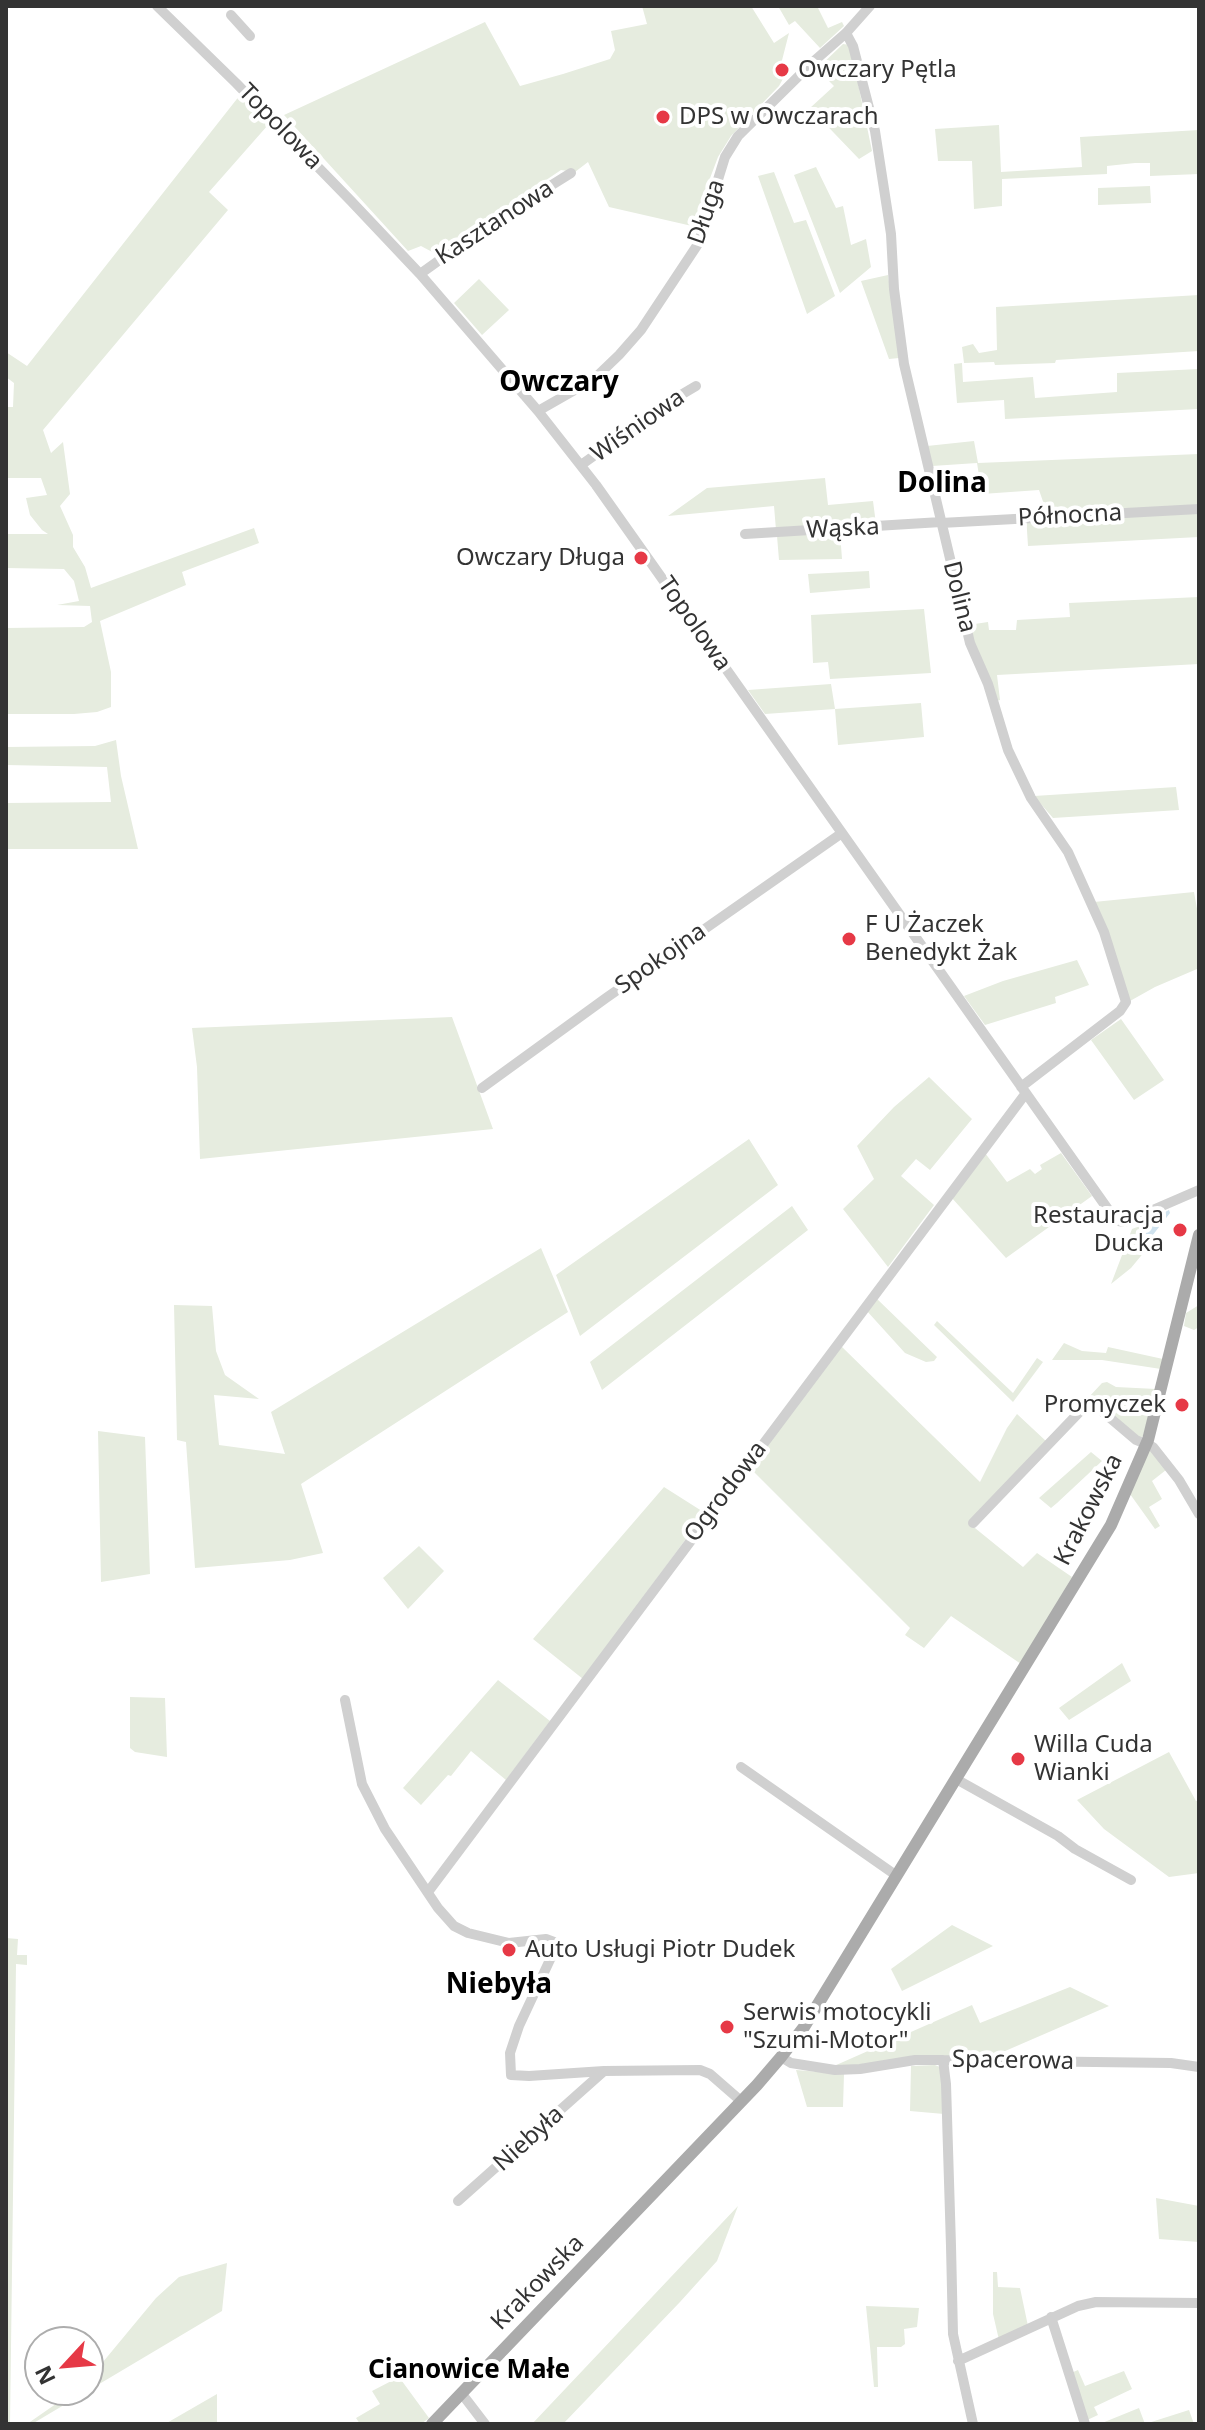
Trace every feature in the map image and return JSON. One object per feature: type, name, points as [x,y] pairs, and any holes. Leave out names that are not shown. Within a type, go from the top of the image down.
[{"type":"main road","name":"Krakowska","points":[[432,2424],[741,2101],[804,2027],[1099,1547],[1115,1515],[1146,1445],[1157,1409],[1199,1235]]},
{"type":"street","name":"Topolowa","points":[[157,6],[219,59],[420,274],[581,465],[1118,1221],[1133,1219],[1199,1190]]},
{"type":"street","name":"Długa","points":[[538,411],[594,379],[641,330],[698,244],[725,157],[738,136],[870,6]]},
{"type":"street","points":[[231,15],[250,36]]},
{"type":"street","name":"Dolina","points":[[846,33],[853,46],[882,162],[902,351],[970,643],[988,684],[1008,750],[1031,798],[1068,852],[1104,932],[1126,1002],[1120,1011],[1023,1090]]},
{"type":"street","name":"Kasztanowa","points":[[420,274],[491,223],[571,173]]},
{"type":"street","name":"Wiśniowa","points":[[581,465],[696,386]]},
{"type":"street","name":"Północna","points":[[941,523],[1199,509]]},
{"type":"street","name":"Wąska","points":[[745,534],[941,523]]},
{"type":"street","name":"Spokojna","points":[[482,1088],[842,833]]},
{"type":"street","name":"Ogrodowa","points":[[428,1892],[1023,1090]]},
{"type":"street","points":[[973,1523],[1090,1401],[1136,1440],[1153,1447],[1179,1480],[1199,1514]]},
{"type":"street","points":[[345,1700],[362,1784],[385,1829],[454,1926],[468,1933],[509,1943],[551,1940],[555,1949],[519,2026],[510,2053],[511,2075],[703,2071],[741,2101]]},
{"type":"street","points":[[741,1767],[897,1876]]},
{"type":"street","points":[[956,1779],[1131,1880]]},
{"type":"street","name":"Spacerowa","points":[[781,2057],[791,2063],[835,2070],[915,2060],[1171,2063],[1199,2067]]},
{"type":"street","points":[[943,2060],[953,2334],[973,2424]]},
{"type":"street","name":"Niebyła","points":[[458,2201],[602,2074]]},
{"type":"street","points":[[958,2361],[1078,2306],[1096,2302],[1199,2303]]},
{"type":"street","points":[[1051,2317],[1085,2424]]},
{"type":"street","points":[[462,2394],[485,2424]]},
{"type":"shaded area","points":[[642,6],[751,6],[774,43],[789,33],[779,72],[785,75],[779,86],[731,136],[718,157],[692,226],[609,207],[588,162],[575,172],[561,170],[436,254],[421,246],[408,251],[284,115],[485,22],[520,86],[563,74],[610,59],[615,50],[611,31],[647,24]]},
{"type":"shaded area","points":[[778,6],[817,6],[828,28],[842,22],[844,26],[820,48],[795,21],[789,25]]},
{"type":"shaded area","points":[[843,44],[850,45],[872,151],[859,159],[810,108],[834,86],[817,69]]},
{"type":"shaded area","points":[[240,95],[268,125],[209,192],[228,210],[43,430],[51,453],[63,442],[70,494],[60,506],[91,588],[254,528],[259,543],[182,572],[186,585],[100,621],[111,672],[111,707],[74,714],[6,714],[6,628],[84,627],[92,622],[90,606],[57,605],[79,601],[74,581],[64,569],[6,568],[6,534],[48,534],[30,515],[26,498],[47,495],[41,478],[6,478],[6,407],[13,407],[14,383],[6,377],[6,352],[27,366]]},
{"type":"shaded area","points":[[999,125],[1001,172],[1082,167],[1080,137],[1199,130],[1199,174],[1150,176],[1150,163],[1135,163],[1107,166],[1107,174],[1002,179],[1002,206],[974,209],[972,161],[938,161],[935,129]]},
{"type":"shaded area","points":[[816,167],[836,208],[843,206],[851,245],[866,239],[871,267],[840,293],[794,175]]},
{"type":"shaded area","points":[[774,172],[794,223],[806,220],[835,296],[807,314],[758,176]]},
{"type":"shaded area","points":[[1150,186],[1151,203],[1098,205],[1098,188]]},
{"type":"shaded area","points":[[888,275],[899,358],[889,359],[861,281]]},
{"type":"shaded area","points":[[479,279],[509,310],[482,335],[454,303]]},
{"type":"shaded area","points":[[1199,295],[1199,351],[1056,360],[1055,363],[964,363],[962,347],[973,344],[979,353],[997,350],[996,307]]},
{"type":"shaded area","points":[[962,363],[963,382],[1033,377],[1035,398],[1117,392],[1117,373],[1199,369],[1199,409],[1005,419],[1004,400],[957,403],[954,364]]},
{"type":"shaded area","points":[[974,441],[978,463],[1199,454],[1199,537],[1028,546],[1026,515],[1047,513],[1039,490],[982,494],[977,463],[932,466],[927,446]]},
{"type":"shaded area","points":[[825,478],[828,505],[873,501],[876,524],[776,530],[774,506],[668,516],[707,488]]},
{"type":"shaded area","points":[[840,532],[842,559],[779,560],[777,536]]},
{"type":"shaded area","points":[[869,571],[870,588],[810,593],[808,574]]},
{"type":"shaded area","points":[[1199,597],[1199,664],[997,675],[1000,700],[996,701],[968,625],[988,622],[989,630],[1016,630],[1017,620],[1070,617],[1069,603]]},
{"type":"shaded area","points":[[924,609],[931,673],[830,679],[828,662],[813,663],[811,615]]},
{"type":"shaded area","points":[[831,684],[835,709],[765,714],[748,690]]},
{"type":"shaded area","points":[[921,703],[924,737],[838,745],[835,709]]},
{"type":"shaded area","points":[[116,740],[138,849],[6,849],[6,803],[111,802],[107,767],[6,765],[6,747],[95,746]]},
{"type":"shaded area","points":[[1176,787],[1179,810],[1053,818],[1034,796]]},
{"type":"shaded area","points":[[1194,892],[1199,920],[1199,971],[1197,969],[1155,987],[1130,1001],[1094,902]]},
{"type":"shaded area","points":[[1077,960],[1089,985],[1055,997],[1056,1003],[985,1025],[964,996],[1003,981]]},
{"type":"shaded area","points":[[452,1017],[493,1129],[200,1159],[197,1067],[192,1028]]},
{"type":"shaded area","points":[[1121,1019],[1164,1080],[1134,1100],[1091,1040]]},
{"type":"shaded area","points":[[929,1077],[972,1119],[930,1170],[916,1159],[901,1176],[934,1205],[888,1267],[843,1209],[874,1179],[857,1146],[894,1107]]},
{"type":"shaded area","points":[[749,1139],[778,1185],[580,1336],[556,1275]]},
{"type":"shaded area","points":[[985,1153],[1007,1182],[1030,1169],[1035,1174],[1042,1169],[1040,1165],[1061,1153],[1092,1196],[1006,1258],[951,1197]]},
{"type":"shaded area","points":[[792,1206],[808,1230],[602,1390],[590,1362]]},
{"type":"shaded area","points":[[1140,1226],[1144,1234],[1155,1239],[1131,1268],[1111,1284],[1132,1229]]},
{"type":"shaded area","points":[[541,1248],[568,1312],[301,1484],[323,1553],[290,1560],[195,1568],[186,1442],[177,1440],[174,1305],[212,1306],[216,1351],[225,1375],[259,1399],[214,1395],[219,1445],[285,1454],[271,1412]]},
{"type":"shaded area","points":[[875,1297],[937,1357],[934,1361],[926,1362],[905,1353],[866,1310]]},
{"type":"shaded area","points":[[1199,1305],[1199,1327],[1194,1330],[1184,1326],[1186,1313]]},
{"type":"shaded area","points":[[937,1321],[1013,1393],[1037,1358],[1043,1362],[1013,1402],[934,1325]]},
{"type":"shaded area","points":[[1064,1343],[1082,1351],[1106,1353],[1108,1347],[1163,1359],[1161,1369],[1102,1360],[1052,1360]]},
{"type":"shaded area","points":[[840,1345],[980,1482],[1017,1414],[1047,1442],[970,1524],[1023,1567],[1037,1553],[1072,1577],[1021,1664],[951,1616],[924,1648],[905,1635],[910,1628],[751,1469]]},
{"type":"shaded area","points":[[1102,1383],[1116,1387],[1156,1389],[1143,1436],[1139,1439],[1088,1398]]},
{"type":"shaded area","points":[[98,1431],[145,1437],[150,1574],[101,1582]]},
{"type":"shaded area","points":[[1150,1449],[1166,1470],[1152,1481],[1162,1499],[1149,1507],[1160,1526],[1155,1529],[1130,1494]]},
{"type":"shaded area","points":[[1091,1452],[1102,1461],[1057,1503],[1051,1508],[1039,1498]]},
{"type":"shaded area","points":[[664,1487],[705,1513],[583,1679],[533,1639]]},
{"type":"shaded area","points":[[419,1546],[444,1571],[408,1609],[383,1578]]},
{"type":"shaded area","points":[[1122,1663],[1131,1681],[1069,1720],[1059,1708]]},
{"type":"shaded area","points":[[498,1680],[550,1721],[506,1780],[471,1751],[421,1805],[403,1788]]},
{"type":"shaded area","points":[[130,1697],[165,1698],[167,1757],[135,1752],[130,1748]]},
{"type":"shaded area","points":[[1169,1752],[1196,1801],[1199,1800],[1199,1873],[1169,1877],[1104,1829],[1077,1800]]},
{"type":"shaded area","points":[[952,1925],[993,1946],[902,1991],[891,1969]]},
{"type":"shaded area","points":[[6,1938],[18,1939],[17,1955],[27,1955],[27,1965],[16,1964],[10,2424],[6,2424]]},
{"type":"shaded area","points":[[1070,1987],[1109,2006],[989,2058],[834,2066],[972,2005],[980,2023]]},
{"type":"shaded area","points":[[935,2065],[942,2068],[944,2114],[910,2111],[911,2066]]},
{"type":"shaded area","points":[[796,2070],[844,2074],[843,2107],[807,2107]]},
{"type":"shaded area","points":[[1156,2198],[1199,2206],[1199,2242],[1159,2239]]},
{"type":"shaded area","points":[[738,2206],[717,2261],[680,2302],[563,2424],[532,2424]]},
{"type":"shaded area","points":[[227,2263],[222,2311],[104,2381],[104,2361],[156,2298],[179,2277]]},
{"type":"shaded area","points":[[993,2272],[997,2272],[998,2287],[1020,2288],[1028,2326],[999,2340],[993,2314]]},
{"type":"shaded area","points":[[866,2306],[919,2308],[917,2327],[904,2329],[905,2344],[901,2347],[877,2347],[878,2387],[874,2387]]},
{"type":"shaded area","points":[[1078,2370],[1085,2386],[1124,2371],[1132,2389],[1094,2407],[1098,2415],[1085,2421],[1071,2373]]},
{"type":"shaded area","points":[[399,2377],[429,2418],[421,2424],[360,2424],[356,2418],[380,2404],[372,2391]]},
{"type":"shaded area","points":[[217,2394],[217,2424],[165,2424]]},
{"type":"shaded area","points":[[53,2406],[62,2406],[32,2424],[27,2424]]},
{"type":"shaded area","points":[[1139,2408],[1145,2424],[1102,2424],[1102,2423]]},
{"type":"shaded area","points":[[1189,2410],[1194,2424],[1145,2424]]},
{"type":"water","points":[[1169,1210],[1170,1213],[1152,1236],[1144,1234],[1139,1228],[1146,1222]]},
{"type":"place","name":"Owczary Pętla","points":[[782,70]]},
{"type":"place","name":"DPS w Owczarach","points":[[663,117]]},
{"type":"place","name":"Owczary Długa","points":[[641,558]]},
{"type":"place","name":"F U Żaczek Benedykt Żak","points":[[849,939]]},
{"type":"place","name":"Restauracja Ducka","points":[[1180,1230]]},
{"type":"place","name":"Promyczek","points":[[1182,1405]]},
{"type":"place","name":"Willa Cuda Wianki","points":[[1018,1759]]},
{"type":"place","name":"Auto Usługi Piotr Dudek","points":[[509,1950]]},
{"type":"place","name":"Serwis motocykli \"Szumi-Motor\"","points":[[727,2027]]},
{"type":"district","name":"Owczary","points":[[559,383]]},
{"type":"district","name":"Dolina","points":[[942,484]]},
{"type":"district","name":"Niebyła","points":[[499,1985]]},
{"type":"district","name":"Cianowice Małe","points":[[469,2371]]}]
